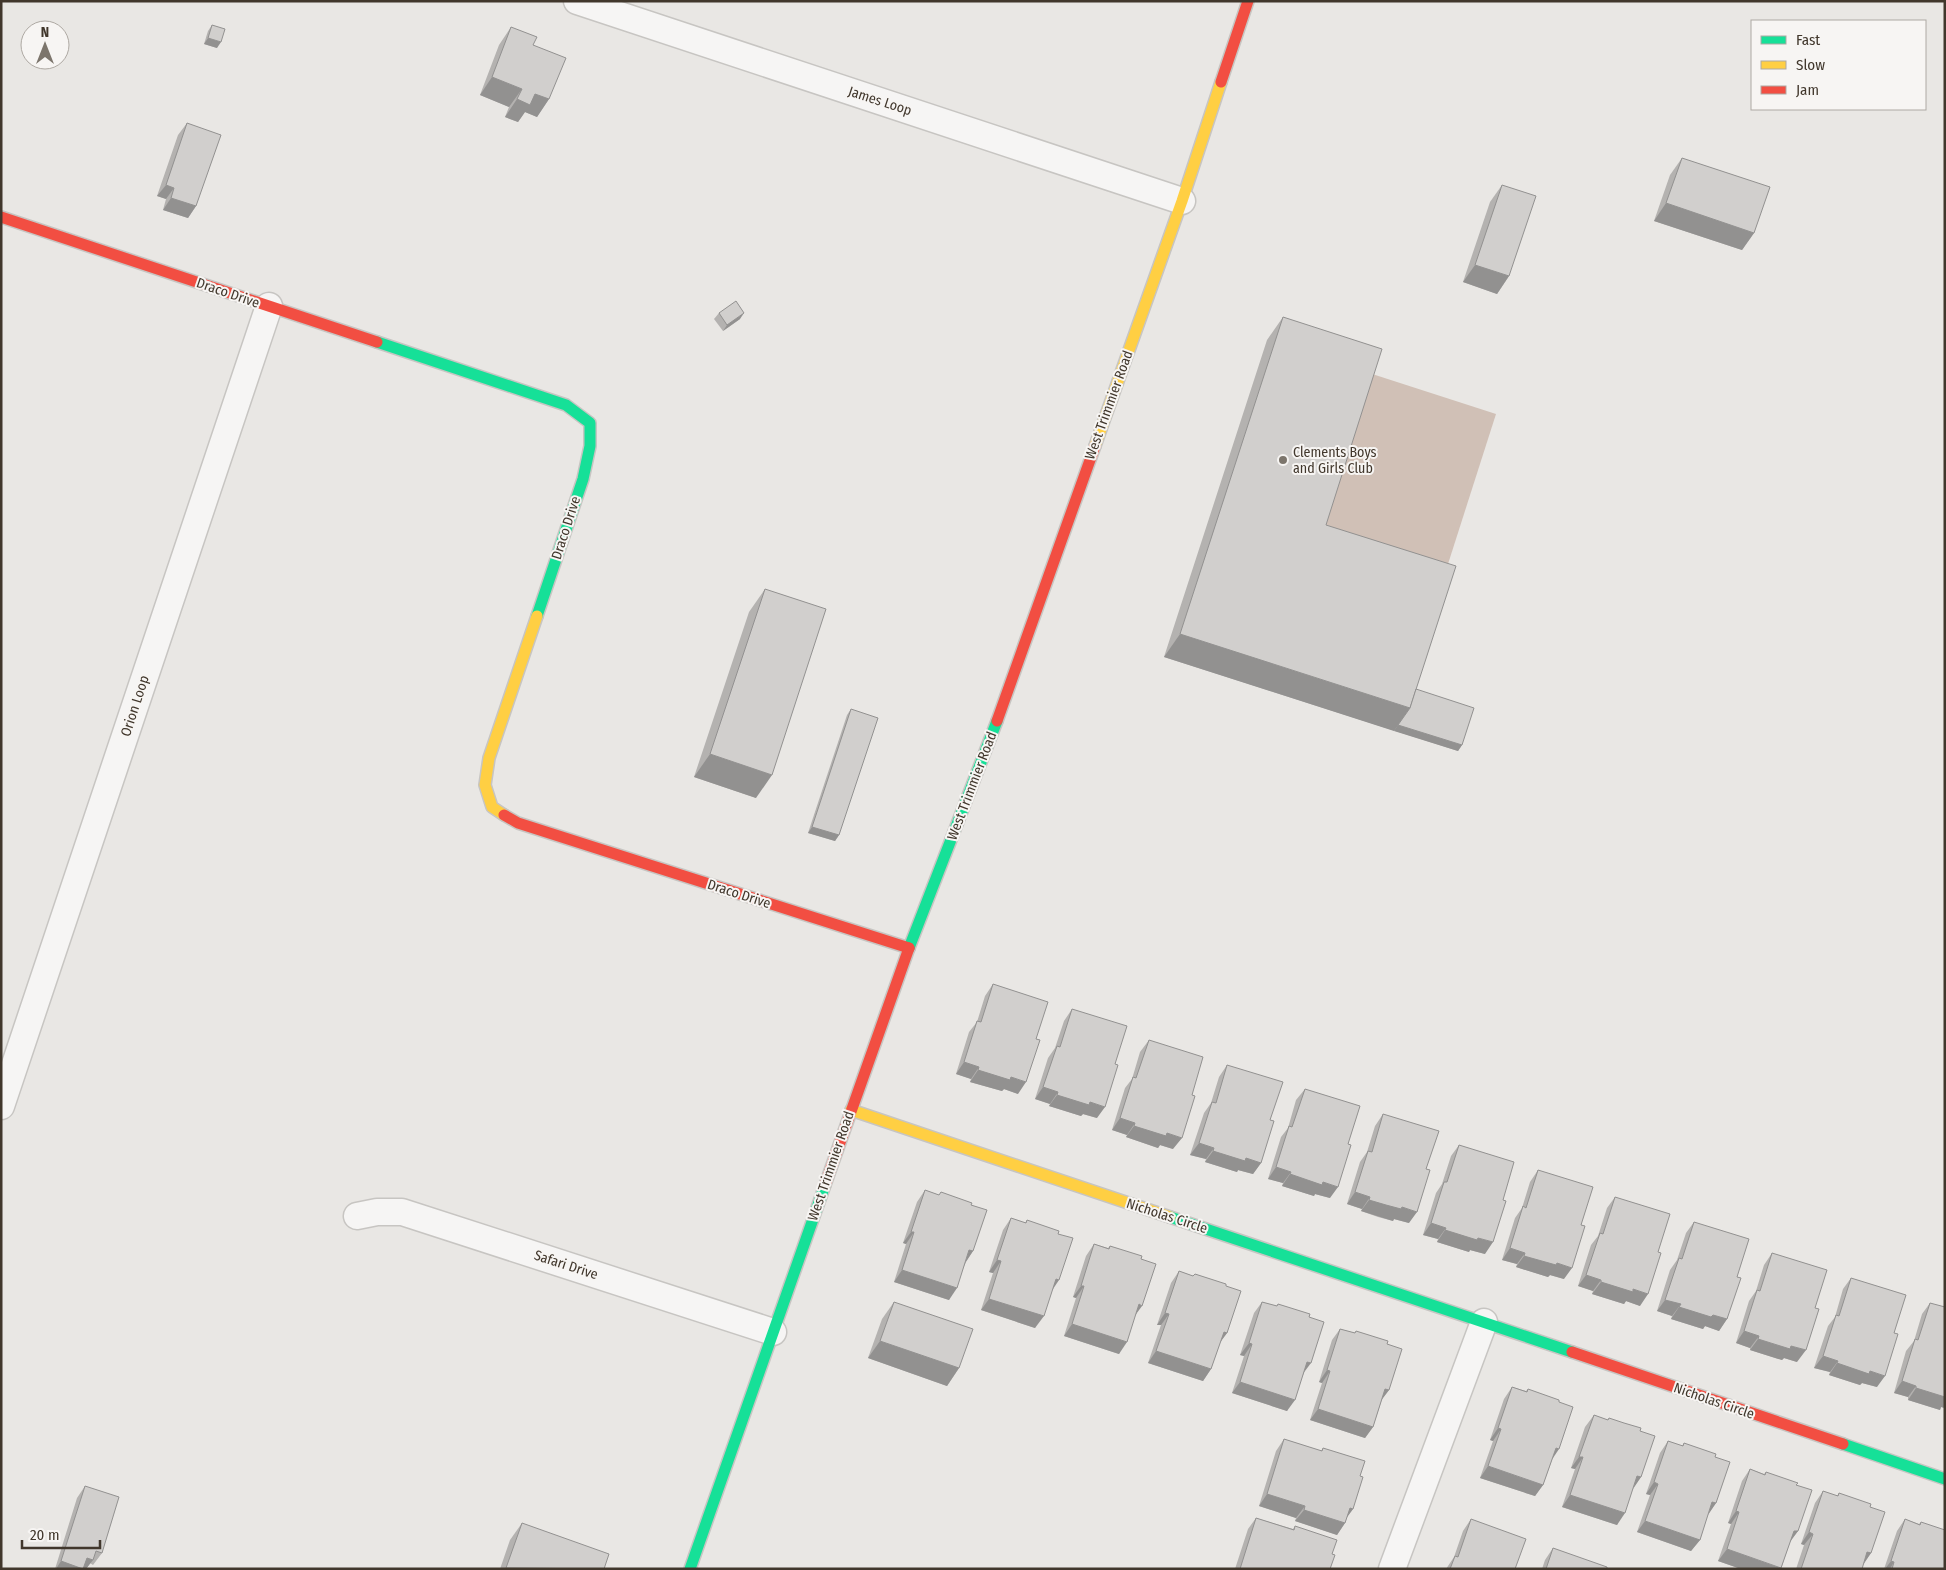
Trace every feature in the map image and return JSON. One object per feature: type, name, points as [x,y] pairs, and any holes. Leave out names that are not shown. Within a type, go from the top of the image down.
[{"type":"street","name":"James Loop","points":[[577,1],[1182,201]]},
{"type":"street","name":"West Trimmier Road","points":[[690,1569],[909,948],[983,759],[1182,201],[1248,1]]},
{"type":"street","name":"Draco Drive","points":[[1,217],[566,406],[590,423],[590,446],[583,479],[490,758],[485,785],[492,807],[518,823],[909,948]]},
{"type":"street","name":"Orion Loop","points":[[1,1106],[269,306]]},
{"type":"street","name":"Nicholas Circle","points":[[851,1110],[1945,1479]]},
{"type":"street","name":"Safari Drive","points":[[357,1216],[377,1212],[402,1212],[773,1332]]},
{"type":"street","points":[[1392,1569],[1484,1322]]},
{"type":"shaded area","points":[[1366,372],[1496,414],[1440,589],[1310,547]]},
{"type":"building","points":[[212,25],[225,29],[221,42],[208,38]]},
{"type":"building","points":[[511,27],[537,37],[533,45],[566,58],[549,99],[535,94],[530,105],[517,99],[522,89],[492,77]]},
{"type":"building","points":[[187,123],[221,135],[196,206],[171,198],[174,188],[166,185]]},
{"type":"building","points":[[1682,158],[1770,187],[1754,233],[1666,203]]},
{"type":"building","points":[[1502,185],[1536,196],[1509,276],[1475,265]]},
{"type":"building","points":[[736,301],[744,313],[727,325],[719,313]]},
{"type":"building","name":"Clements Boys and Girls Club","points":[[1283,317],[1382,349],[1326,525],[1456,566],[1410,708],[1180,634]]},
{"type":"building","points":[[765,589],[826,609],[772,775],[710,754]]},
{"type":"building","points":[[1416,689],[1474,708],[1462,745],[1398,725],[1410,708]]},
{"type":"building","points":[[851,709],[878,718],[839,835],[812,827]]},
{"type":"building","points":[[993,984],[1048,1002],[1036,1039],[1040,1040],[1026,1082],[1011,1077],[1010,1080],[978,1070],[979,1067],[964,1062],[977,1021],[981,1022]]},
{"type":"building","points":[[1072,1009],[1127,1026],[1115,1064],[1118,1065],[1105,1107],[1090,1102],[1089,1105],[1057,1095],[1058,1092],[1043,1087],[1057,1046],[1060,1047]]},
{"type":"building","points":[[1149,1040],[1203,1057],[1192,1095],[1195,1096],[1182,1138],[1167,1133],[1166,1136],[1134,1126],[1135,1123],[1120,1118],[1133,1077],[1136,1078]]},
{"type":"building","points":[[1227,1065],[1283,1082],[1270,1120],[1274,1121],[1261,1163],[1246,1158],[1245,1161],[1213,1151],[1214,1148],[1199,1143],[1212,1102],[1216,1103]]},
{"type":"building","points":[[1305,1089],[1360,1106],[1348,1144],[1351,1145],[1338,1187],[1323,1182],[1322,1185],[1276,1167],[1289,1126],[1292,1127]]},
{"type":"building","points":[[1383,1114],[1439,1131],[1426,1169],[1430,1170],[1417,1212],[1369,1200],[1370,1197],[1355,1192],[1368,1151],[1372,1152]]},
{"type":"building","points":[[1459,1145],[1514,1162],[1503,1200],[1506,1201],[1493,1242],[1478,1238],[1477,1240],[1445,1230],[1446,1228],[1431,1223],[1444,1182],[1447,1182]]},
{"type":"building","points":[[1538,1170],[1593,1187],[1581,1225],[1585,1226],[1572,1268],[1524,1256],[1525,1253],[1510,1248],[1523,1206],[1526,1208]]},
{"type":"building","points":[[925,1190],[939,1195],[941,1192],[987,1210],[973,1251],[969,1250],[957,1288],[902,1270],[914,1232],[911,1232]]},
{"type":"building","points":[[1615,1197],[1670,1214],[1658,1252],[1661,1253],[1648,1294],[1633,1289],[1633,1292],[1586,1275],[1600,1233],[1603,1234]]},
{"type":"building","points":[[1011,1218],[1026,1223],[1027,1220],[1059,1231],[1058,1234],[1073,1238],[1059,1280],[1056,1279],[1044,1316],[989,1299],[1001,1261],[997,1260]]},
{"type":"building","points":[[1694,1222],[1749,1239],[1737,1277],[1741,1278],[1727,1319],[1713,1315],[1711,1317],[1679,1307],[1681,1304],[1665,1300],[1679,1258],[1682,1259]]},
{"type":"building","points":[[1094,1244],[1109,1249],[1110,1246],[1142,1256],[1141,1259],[1156,1264],[1142,1306],[1139,1304],[1127,1342],[1072,1324]]},
{"type":"building","points":[[1772,1253],[1827,1270],[1815,1308],[1819,1309],[1806,1350],[1791,1346],[1790,1349],[1758,1339],[1759,1336],[1744,1331],[1757,1290],[1760,1291]]},
{"type":"building","points":[[1179,1271],[1226,1284],[1226,1286],[1241,1291],[1227,1333],[1224,1332],[1211,1369],[1156,1351],[1169,1314],[1165,1313]]},
{"type":"building","points":[[1851,1278],[1906,1295],[1894,1333],[1898,1334],[1885,1376],[1870,1371],[1869,1374],[1823,1356],[1836,1315],[1839,1316]]},
{"type":"building","points":[[894,1302],[973,1329],[959,1368],[880,1341]]},
{"type":"building","points":[[1262,1302],[1277,1306],[1278,1304],[1310,1314],[1309,1317],[1324,1322],[1311,1363],[1307,1362],[1295,1400],[1240,1382],[1252,1344],[1249,1343]]},
{"type":"building","points":[[1930,1303],[1945,1307],[1945,1397],[1916,1388],[1916,1386],[1902,1381],[1915,1339],[1918,1340]]},
{"type":"building","points":[[1340,1329],[1355,1333],[1356,1331],[1388,1341],[1387,1344],[1402,1349],[1389,1390],[1385,1389],[1373,1427],[1318,1409],[1330,1371],[1327,1370]]},
{"type":"building","points":[[1512,1387],[1527,1392],[1528,1389],[1573,1407],[1559,1449],[1556,1448],[1543,1485],[1488,1466],[1501,1429],[1498,1428]]},
{"type":"building","points":[[1594,1415],[1641,1428],[1640,1431],[1655,1436],[1641,1477],[1637,1476],[1625,1513],[1570,1495],[1583,1457],[1579,1457]]},
{"type":"building","points":[[1284,1439],[1322,1451],[1323,1448],[1365,1461],[1360,1476],[1363,1477],[1353,1509],[1350,1508],[1345,1523],[1304,1510],[1305,1506],[1267,1494]]},
{"type":"building","points":[[1668,1441],[1683,1446],[1684,1443],[1716,1454],[1715,1457],[1730,1462],[1716,1503],[1712,1502],[1700,1540],[1645,1521],[1658,1484],[1654,1482]]},
{"type":"building","points":[[1750,1469],[1765,1475],[1766,1472],[1812,1490],[1798,1531],[1794,1531],[1781,1568],[1727,1549],[1739,1512],[1736,1511]]},
{"type":"building","points":[[85,1486],[119,1497],[102,1553],[96,1551],[93,1560],[87,1558],[83,1569],[61,1561]]},
{"type":"building","points":[[1823,1491],[1838,1496],[1839,1493],[1871,1504],[1870,1507],[1885,1512],[1871,1553],[1867,1552],[1862,1569],[1801,1569],[1813,1534],[1809,1532]]},
{"type":"building","points":[[1256,1518],[1294,1530],[1295,1526],[1337,1540],[1332,1554],[1335,1555],[1330,1569],[1240,1569]]},
{"type":"building","points":[[1471,1519],[1526,1539],[1515,1569],[1450,1569],[1455,1556],[1458,1557]]},
{"type":"building","points":[[1905,1519],[1920,1525],[1921,1522],[1945,1530],[1945,1569],[1892,1569],[1894,1562],[1891,1561]]},
{"type":"building","points":[[522,1523],[609,1554],[604,1569],[506,1568]]},
{"type":"building","points":[[1553,1548],[1607,1567],[1607,1569],[1546,1569]]},
{"type":"traffic: fast","points":[[377,342],[566,405],[590,423],[590,446],[583,479],[537,616]]},
{"type":"traffic: fast","points":[[909,948],[997,721]]},
{"type":"traffic: fast","points":[[690,1569],[825,1185]]},
{"type":"traffic: fast","points":[[1170,1217],[1572,1352]]},
{"type":"traffic: fast","points":[[1843,1444],[1945,1479]]},
{"type":"traffic: slow","points":[[1095,446],[1182,201],[1221,82]]},
{"type":"traffic: slow","points":[[504,815],[492,807],[485,785],[489,758],[537,616]]},
{"type":"traffic: slow","points":[[851,1110],[1170,1217]]},
{"type":"traffic: jam","points":[[1221,82],[1248,1]]},
{"type":"traffic: jam","points":[[1,217],[377,342]]},
{"type":"traffic: jam","points":[[997,721],[1095,446]]},
{"type":"traffic: jam","points":[[504,815],[518,823],[909,948]]},
{"type":"traffic: jam","points":[[825,1185],[909,948]]},
{"type":"traffic: jam","points":[[1572,1352],[1843,1444]]},
{"type":"place","name":"Clements Boys and Girls Club","points":[[1283,460]]}]
